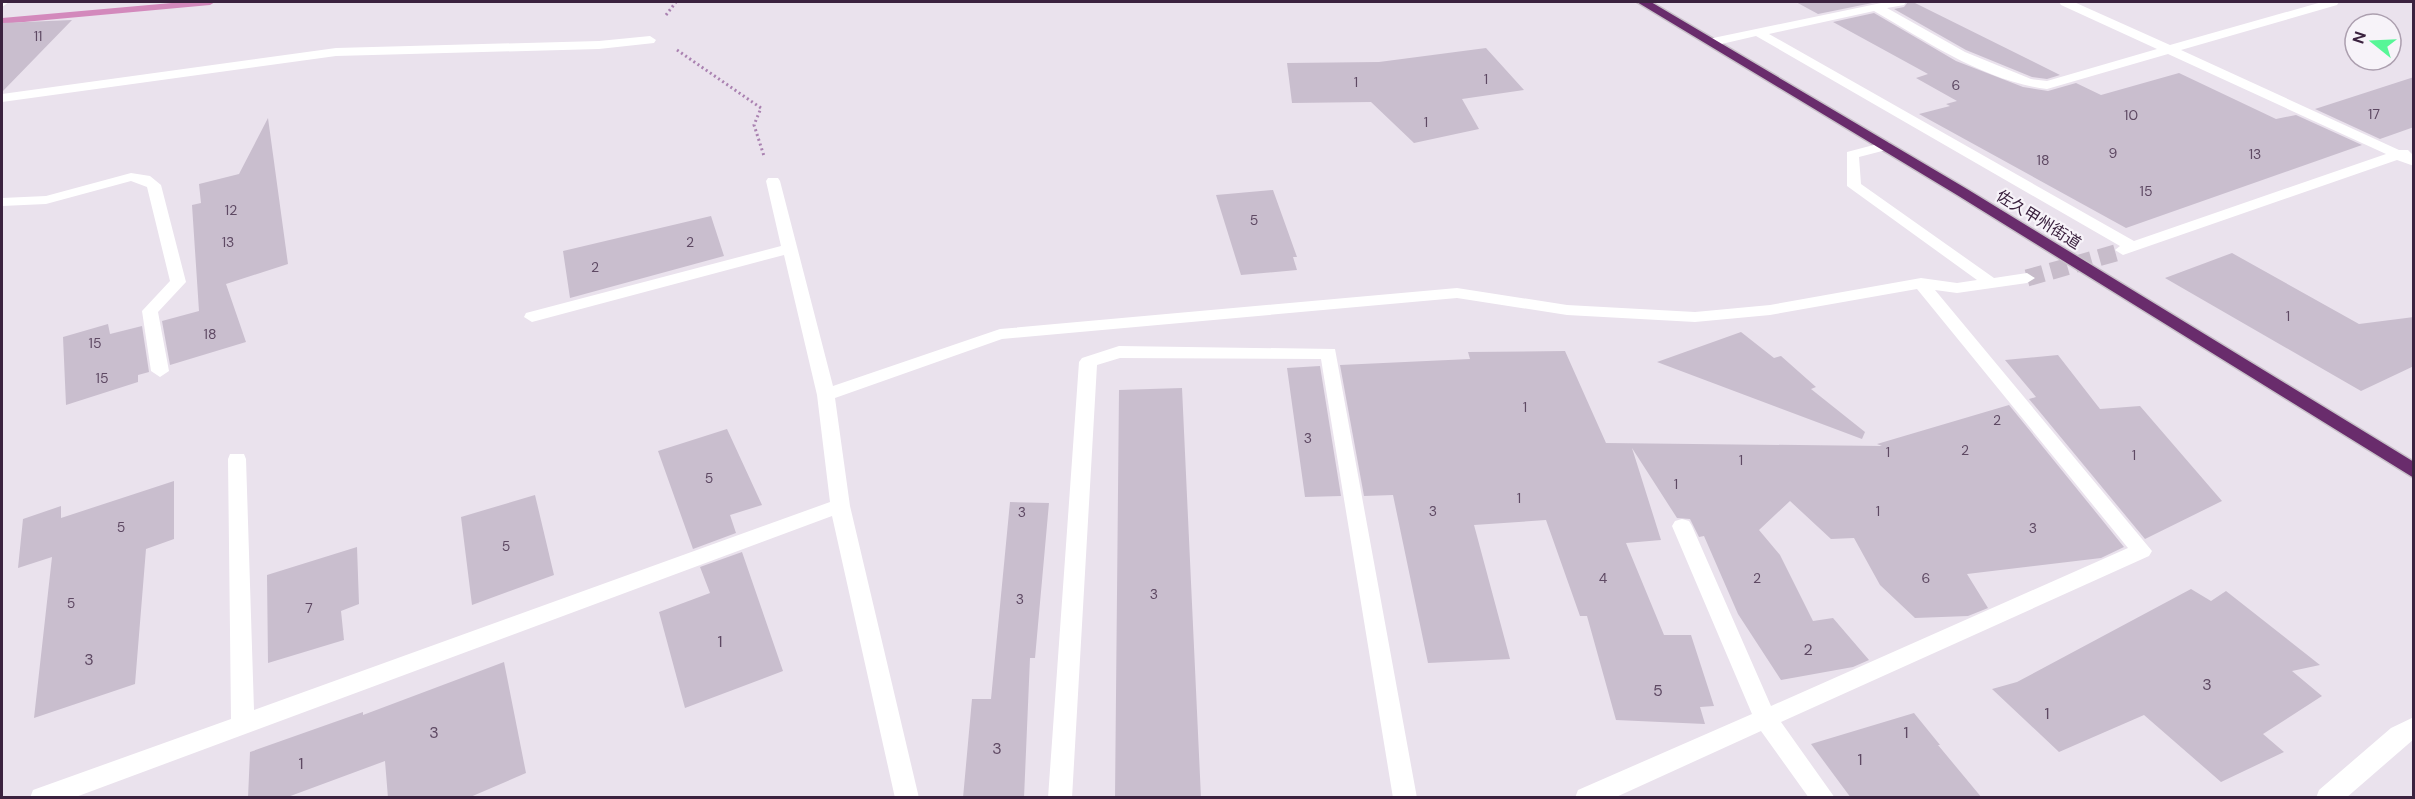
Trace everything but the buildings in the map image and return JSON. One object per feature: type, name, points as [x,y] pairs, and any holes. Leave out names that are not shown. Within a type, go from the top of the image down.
[{"type":"highway","name":"佐久甲州街道","points":[[1643,2],[1885,146],[2414,471]]},
{"type":"street","points":[[1713,42],[1900,2]]},
{"type":"street","points":[[2065,2],[2414,162]]},
{"type":"street","points":[[1875,7],[2007,77],[2031,86],[2047,86],[2333,2]]},
{"type":"street","points":[[1759,33],[2126,249],[2414,149]]},
{"type":"street","points":[[2,98],[336,52],[599,45],[650,40]]},
{"type":"street","points":[[1885,146],[1852,155],[1854,186],[1991,283]]},
{"type":"street","points":[[2,202],[46,200],[131,177],[145,179],[154,184],[178,282],[150,311],[160,371]]},
{"type":"street","points":[[773,181],[826,395],[840,506],[907,798]]},
{"type":"street","points":[[532,317],[649,284],[790,249]]},
{"type":"street","points":[[826,395],[1000,334],[1457,293],[1567,310],[1695,317],[1770,310],[1921,283],[1957,288],[2026,278]]},
{"type":"street","points":[[1587,798],[2142,551],[1921,283]]},
{"type":"street","points":[[1167,320],[1167,352]]},
{"type":"street","points":[[1060,798],[1088,362],[1119,352],[1329,353],[1405,798]]},
{"type":"street","points":[[237,459],[243,725]]},
{"type":"street","points":[[42,798],[840,506]]},
{"type":"street","points":[[1682,526],[1765,719],[1823,798]]},
{"type":"street","points":[[2328,798],[2399,735],[2414,727]]},
{"type":"path","points":[[664,20],[676,2]]},
{"type":"path","points":[[670,45],[761,108],[754,115],[752,125],[773,181]]},
{"type":"waterway","points":[[2,21],[210,2]]},
{"type":"tunnel","points":[[2027,278],[2119,252]]}]
